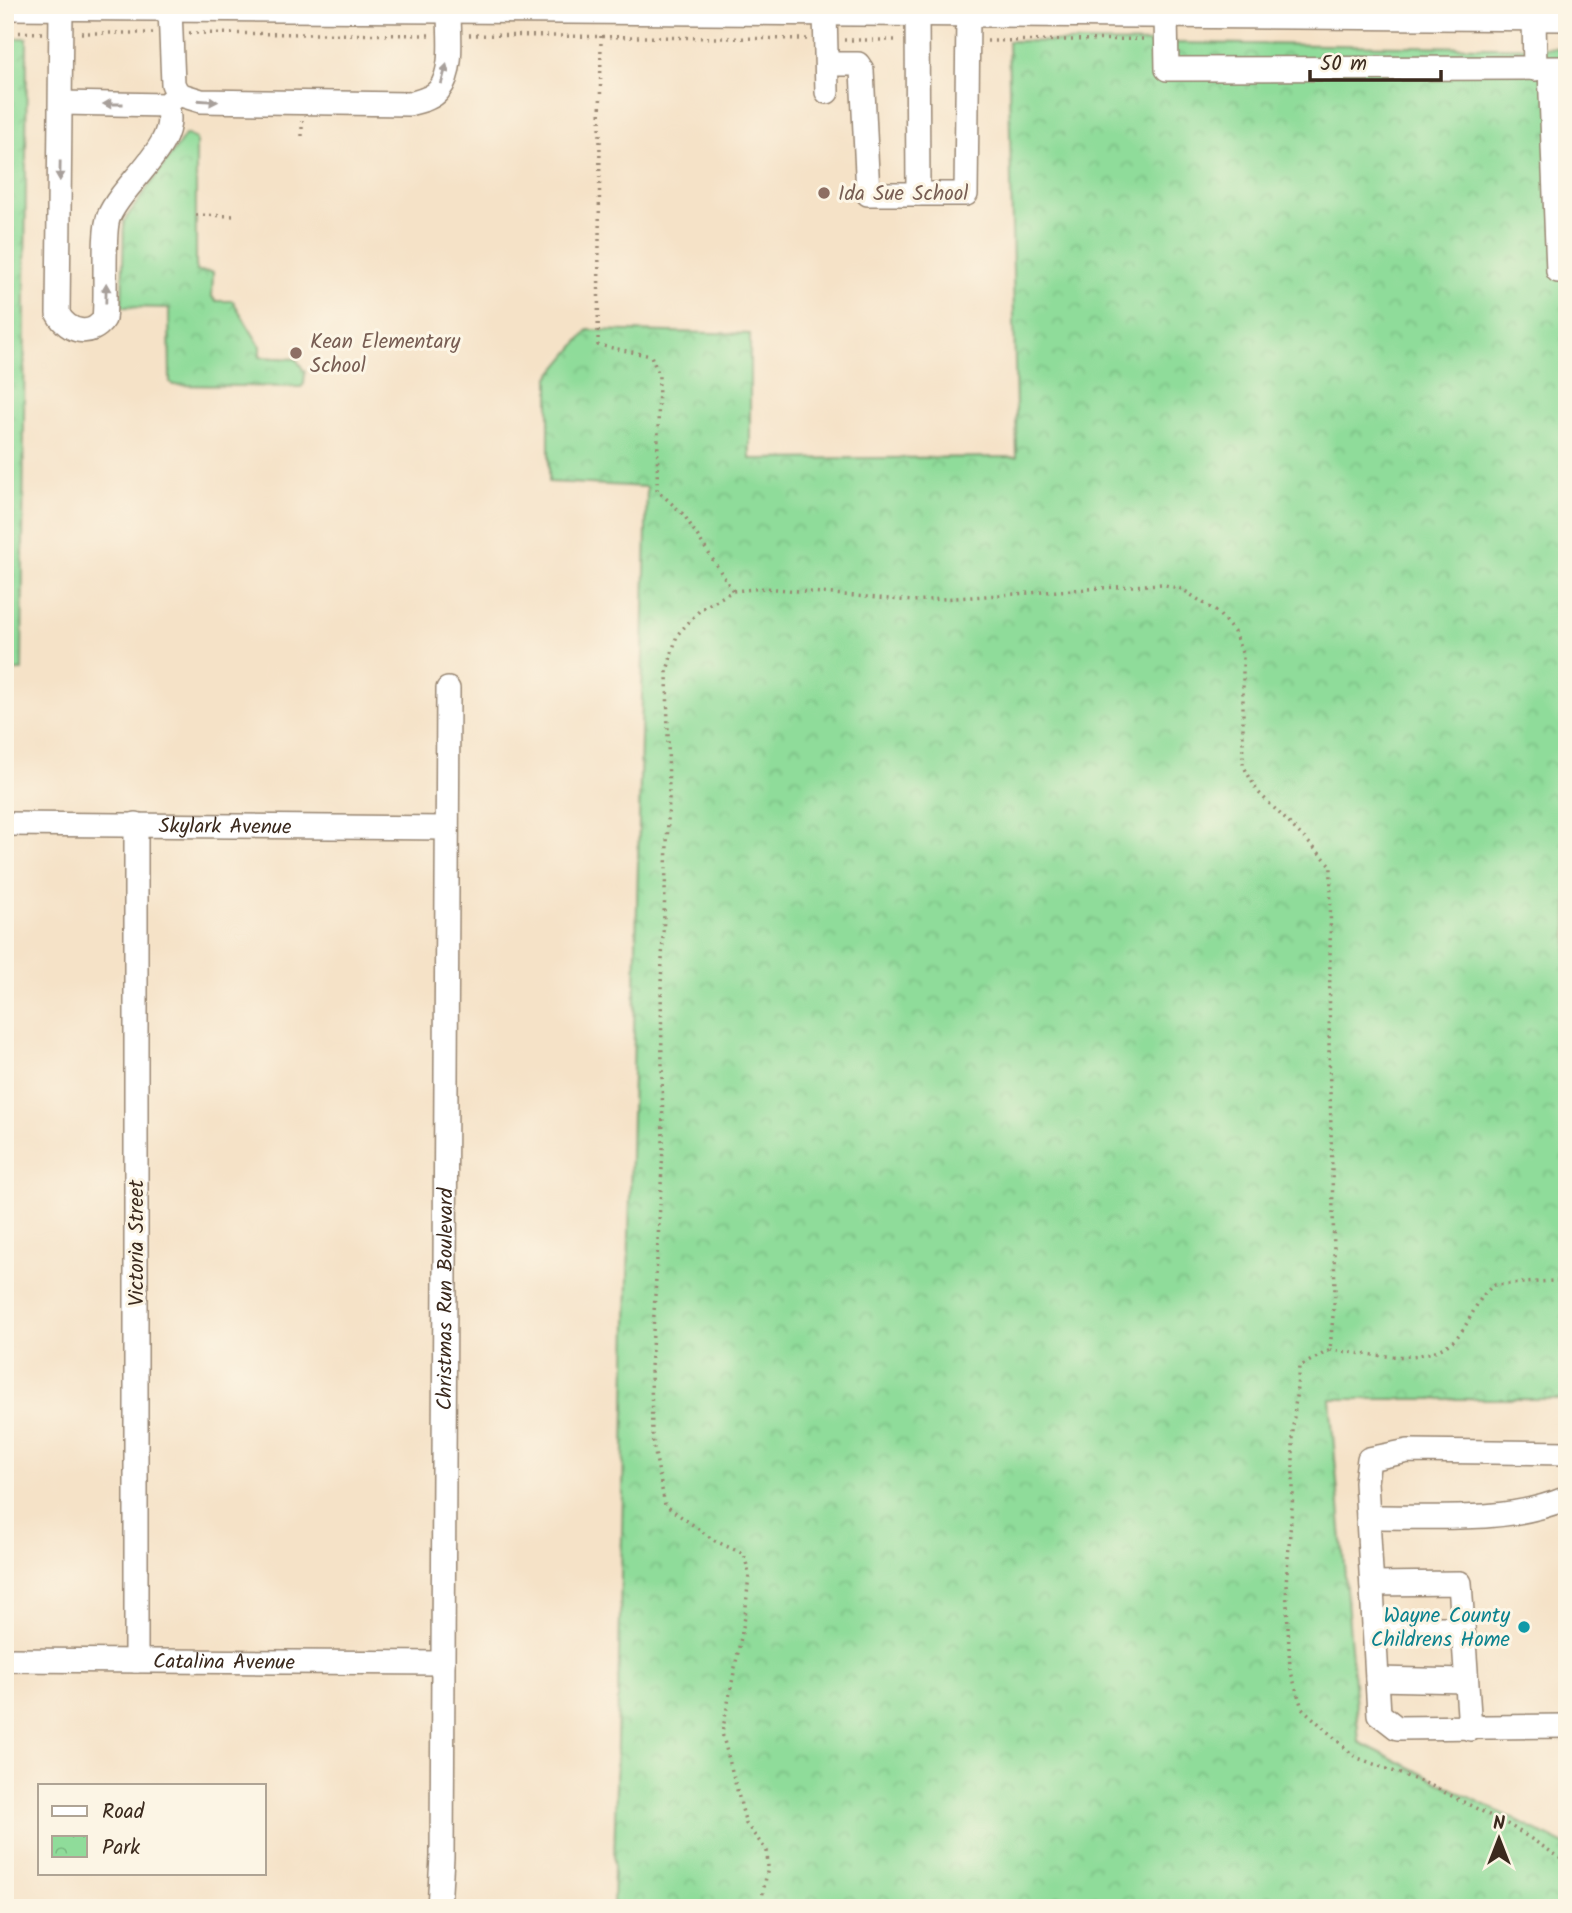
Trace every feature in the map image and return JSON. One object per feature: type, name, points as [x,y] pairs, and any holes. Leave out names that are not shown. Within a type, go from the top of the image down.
[{"type":"street","points":[[5,8],[455,16],[758,9],[968,15],[1167,27],[1567,19]]},
{"type":"street","points":[[61,9],[58,314],[63,323],[87,332],[99,327],[104,319],[108,217],[166,136],[173,84],[170,9]]},
{"type":"street","points":[[825,13],[827,92]]},
{"type":"street","points":[[917,14],[918,194]]},
{"type":"street","points":[[827,64],[858,64],[862,70],[868,194],[966,194],[968,15]]},
{"type":"street","points":[[61,103],[188,99],[221,102],[408,104],[427,99],[439,91],[445,77],[455,16]]},
{"type":"street","points":[[1534,18],[1551,68],[1558,271],[1567,271]]},
{"type":"street","points":[[1167,27],[1167,69],[1551,68]]},
{"type":"street","name":"Christmas Run Boulevard","points":[[439,1908],[443,1663],[448,689]]},
{"type":"street","name":"Skylark Avenue","points":[[5,824],[447,828]]},
{"type":"street","name":"Victoria Street","points":[[136,824],[136,1661]]},
{"type":"street","points":[[1567,1453],[1408,1451],[1369,1459],[1366,1482],[1379,1714],[1397,1728],[1567,1726]]},
{"type":"street","points":[[1368,1517],[1493,1516],[1542,1508],[1567,1498]]},
{"type":"street","points":[[1372,1584],[1460,1583],[1470,1729]]},
{"type":"street","points":[[1374,1628],[1463,1628]]},
{"type":"street","name":"Catalina Avenue","points":[[5,1660],[443,1663]]},
{"type":"street","points":[[1377,1679],[1466,1681]]},
{"type":"path","points":[[5,32],[171,33],[455,16],[601,36],[917,41]]},
{"type":"path","points":[[968,41],[1167,27]]},
{"type":"path","points":[[601,36],[597,345],[651,356],[659,375],[657,490],[684,514],[733,591]]},
{"type":"path","points":[[302,117],[302,136]]},
{"type":"path","points":[[196,215],[237,216]]},
{"type":"path","points":[[760,1908],[768,1867],[767,1851],[746,1824],[722,1733],[745,1617],[749,1574],[744,1555],[715,1541],[666,1505],[652,1437],[652,1355],[663,1149],[661,984],[669,798],[667,671],[677,635],[701,609],[733,591],[765,588],[912,601],[1161,584],[1182,589],[1217,612],[1234,632],[1243,655],[1243,765],[1257,791],[1331,865],[1329,1049],[1335,1293],[1330,1350]]},
{"type":"path","points":[[1567,1280],[1494,1285],[1475,1304],[1457,1337],[1438,1351],[1412,1356],[1330,1350],[1299,1367],[1293,1427],[1293,1493],[1286,1584],[1290,1669],[1302,1708],[1355,1757],[1441,1791],[1511,1826],[1567,1862]]},
{"type":"green space","points":[[5,38],[27,38],[22,670],[5,670]]},
{"type":"green space","points":[[1008,41],[1567,48],[1567,1399],[1330,1399],[1359,1742],[1567,1846],[1567,1908],[613,1908],[647,487],[549,482],[549,377],[588,330],[750,334],[750,459],[1017,457]]},
{"type":"green space","points":[[186,134],[196,139],[196,271],[213,272],[212,297],[216,301],[233,301],[260,346],[260,357],[296,359],[305,372],[304,384],[301,387],[173,385],[170,382],[169,308],[122,307],[124,221]]},
{"type":"place","name":"Ida Sue School","points":[[824,193]]},
{"type":"place","name":"Kean Elementary School","points":[[296,353]]},
{"type":"place","name":"Wayne County Childrens Home","points":[[1524,1627]]}]
